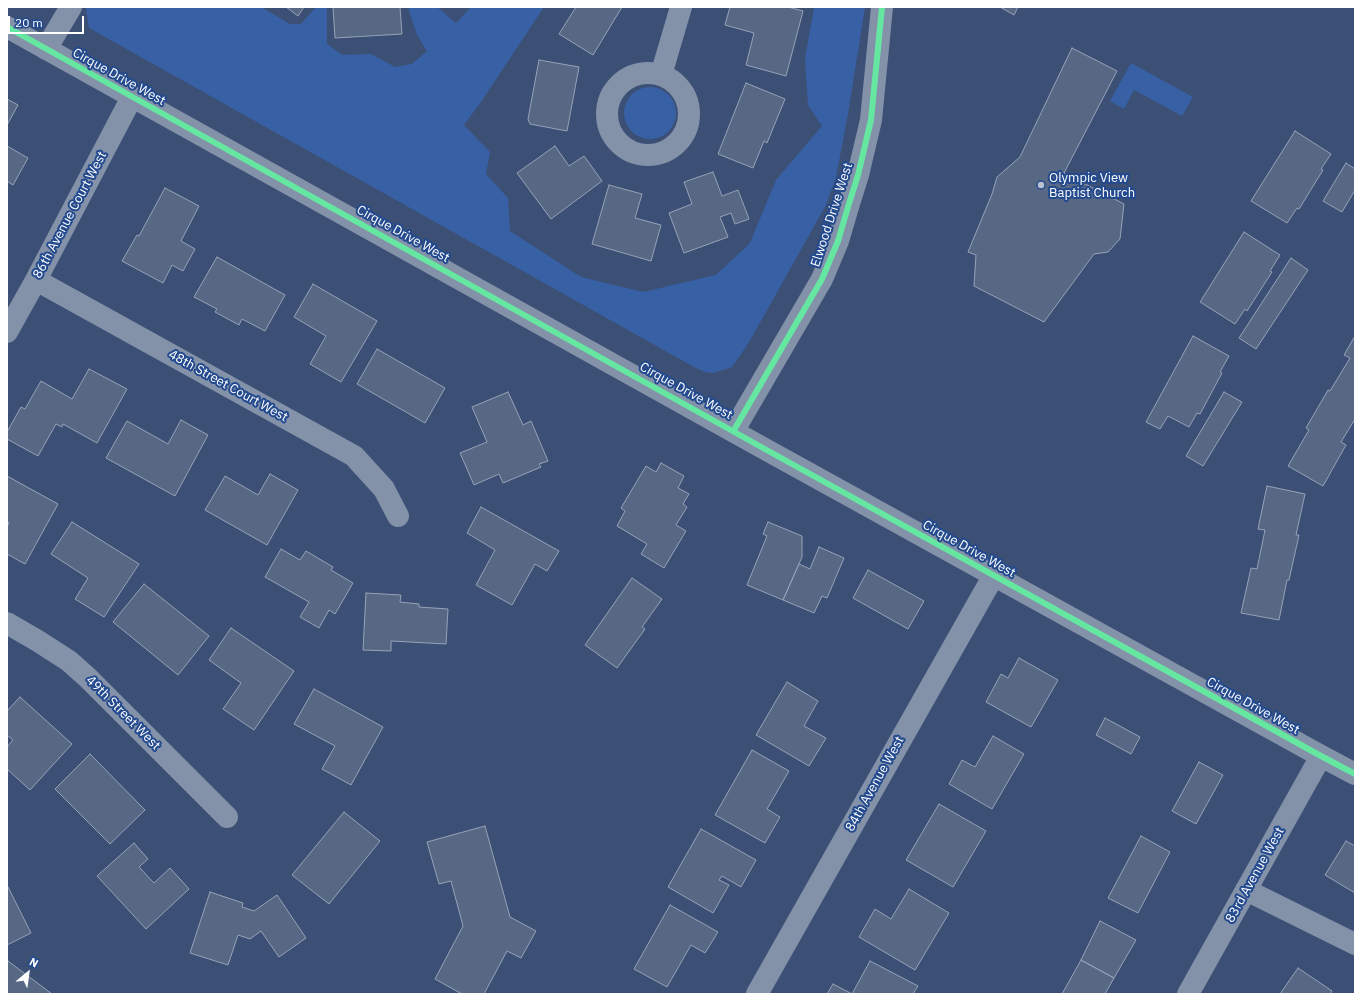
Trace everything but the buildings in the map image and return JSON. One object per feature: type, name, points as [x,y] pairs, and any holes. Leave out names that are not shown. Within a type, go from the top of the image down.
[{"type":"street","points":[[46,49],[71,7]]},
{"type":"street","points":[[662,75],[681,7]]},
{"type":"street","name":"Elwood Drive West","points":[[734,430],[822,279],[838,241],[858,175],[871,120],[882,7]]},
{"type":"street","name":"Cirque Drive West","points":[[7,27],[1355,774]]},
{"type":"street","name":"86th Avenue Court West","points":[[7,332],[132,97]]},
{"type":"street","name":"48th Street Court West","points":[[36,280],[354,456],[384,489],[398,516]]},
{"type":"street","name":"84th Avenue West","points":[[757,994],[994,575]]},
{"type":"street","name":"49th Street West","points":[[7,623],[68,661],[83,674],[227,817]]},
{"type":"street","name":"83rd Avenue West","points":[[1188,994],[1321,756]]},
{"type":"street","points":[[1246,890],[1355,944]]},
{"type":"shaded area","points":[[87,7],[261,7],[290,24],[301,24],[316,7],[327,7],[327,44],[342,55],[371,54],[395,67],[412,64],[427,51],[417,35],[408,7],[437,7],[456,23],[471,7],[544,7],[464,125],[490,152],[486,174],[508,198],[510,231],[581,277],[643,292],[716,275],[750,243],[776,180],[822,126],[808,105],[805,59],[814,7],[865,7],[848,114],[836,177],[826,205],[748,344],[732,367],[714,373],[705,372],[694,367],[89,28]]},
{"type":"shaded area","points":[[1131,63],[1193,97],[1182,116],[1134,90],[1124,109],[1110,101]]},
{"type":"shaded area","points":[[650,87],[660,89],[668,95],[674,103],[676,113],[674,123],[668,131],[660,137],[650,139],[640,137],[632,131],[626,123],[624,113],[626,103],[632,95],[640,89]]},
{"type":"cycle path","points":[[734,430],[822,279],[838,241],[858,175],[871,120],[882,7]]},
{"type":"cycle path","points":[[7,27],[763,448],[1355,774]]},
{"type":"place","name":"Olympic View Baptist Church","points":[[1041,185]]}]
